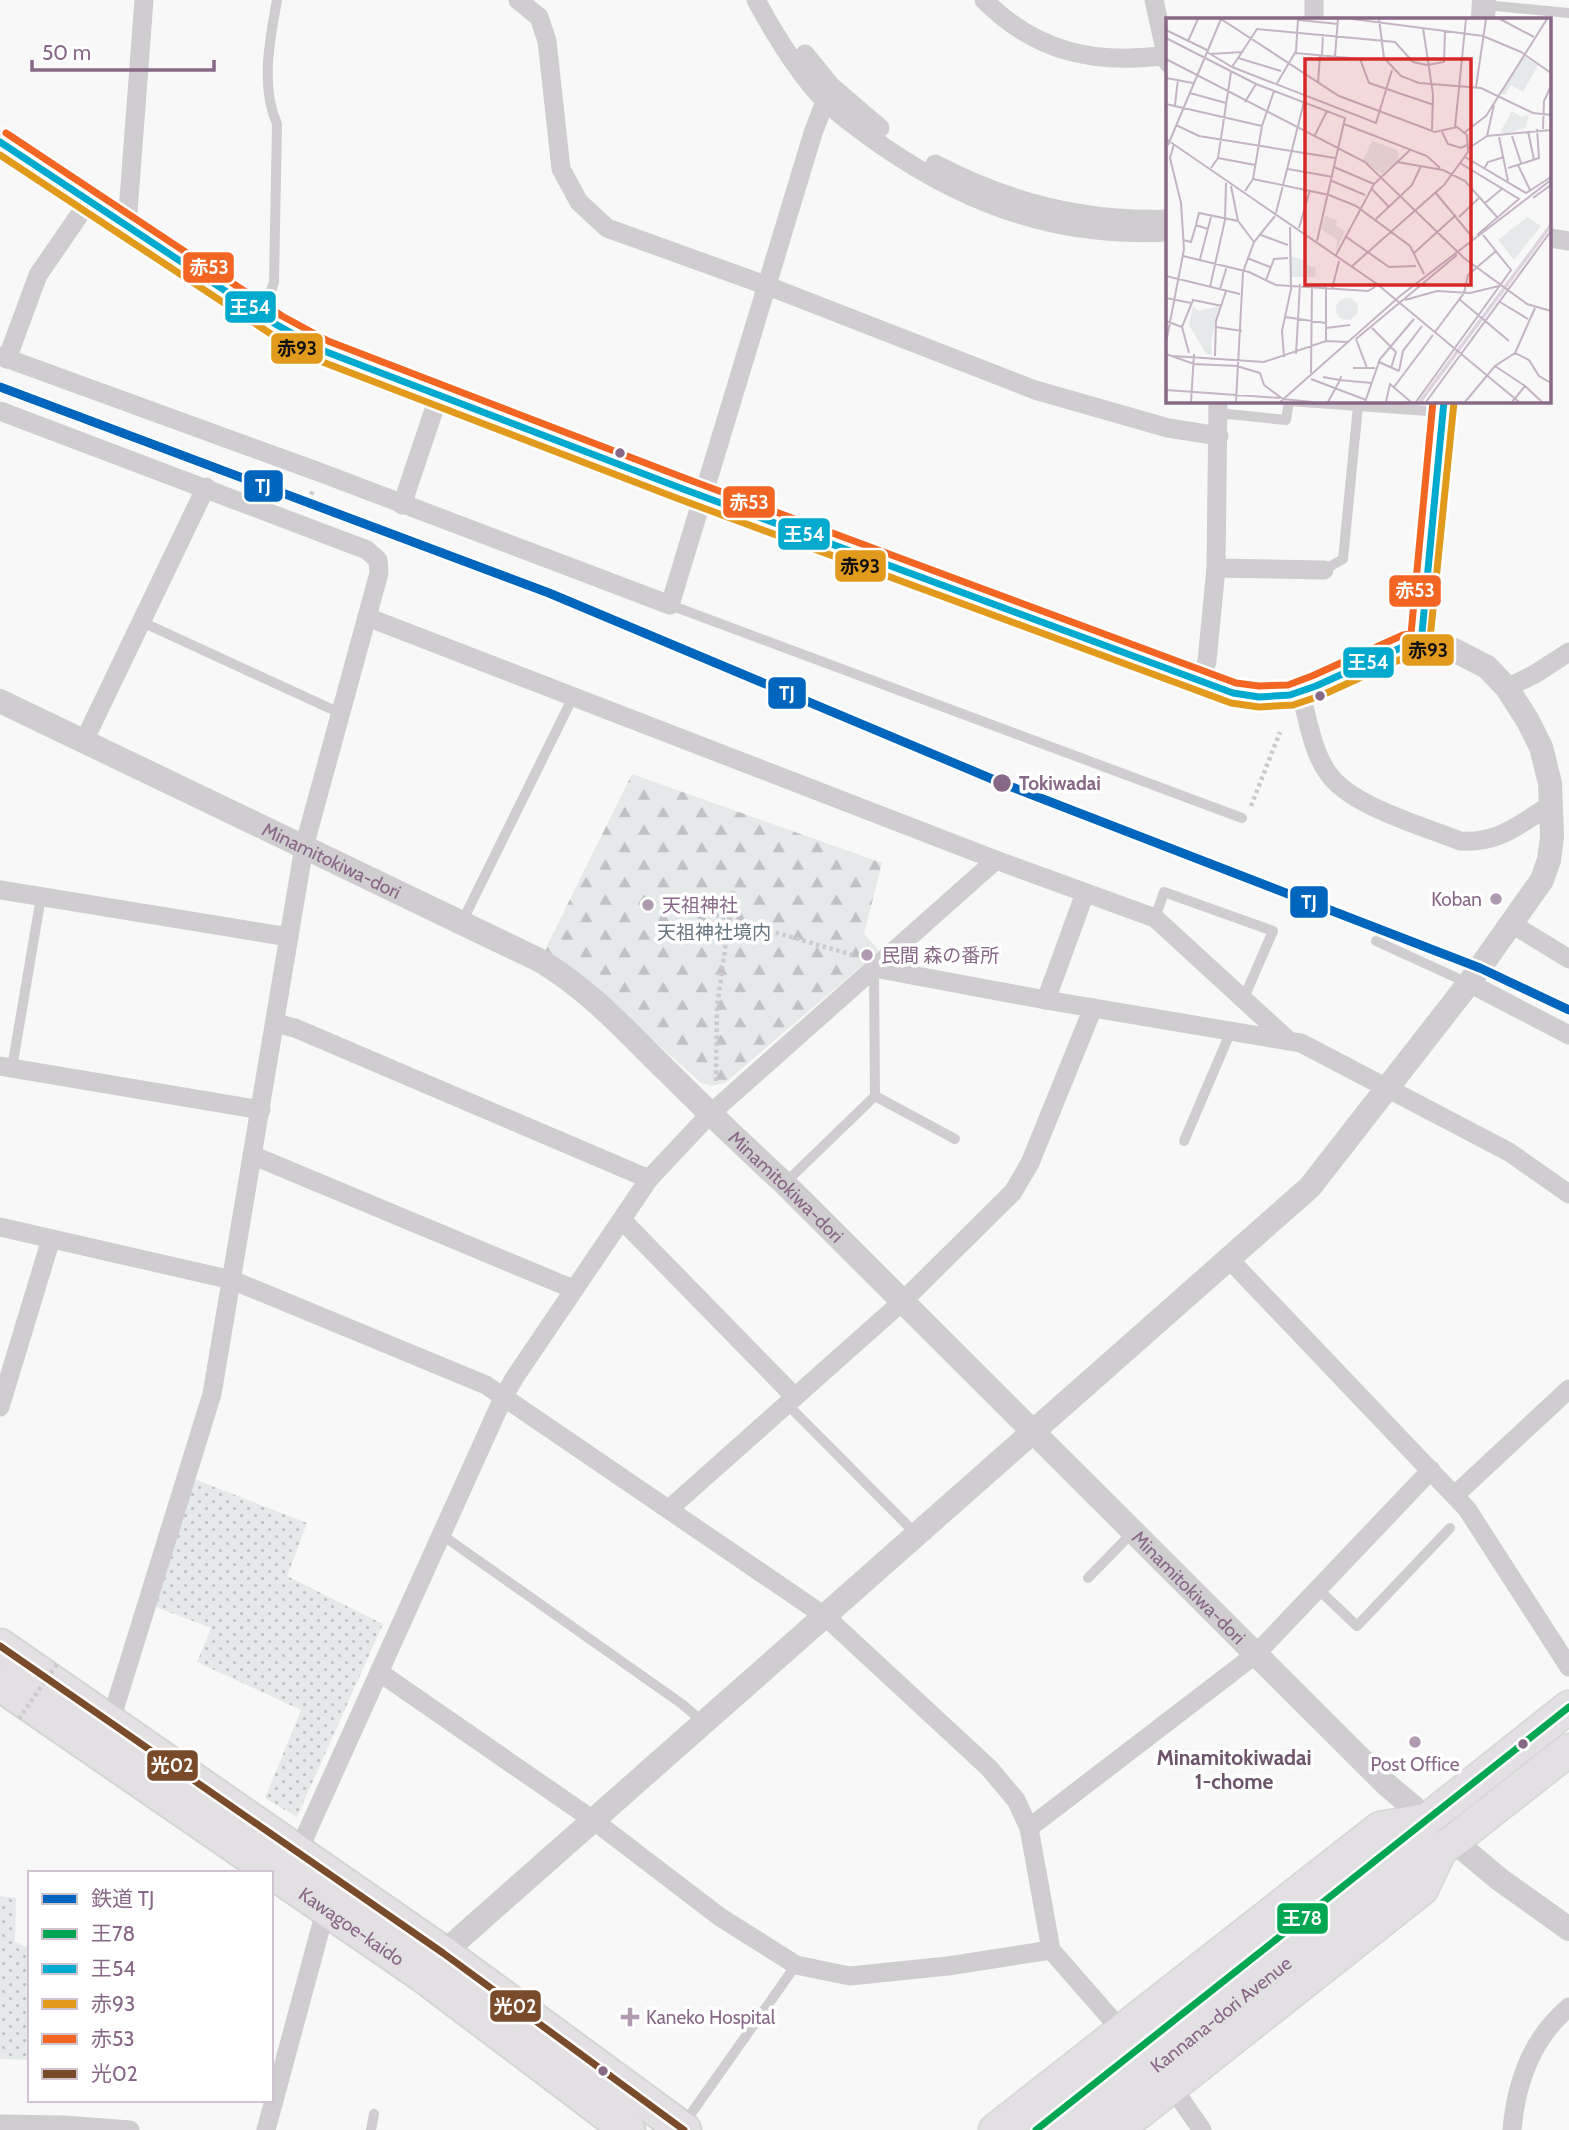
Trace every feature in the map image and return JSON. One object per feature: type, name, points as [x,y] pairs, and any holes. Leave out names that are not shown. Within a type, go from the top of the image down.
[{"type":"highway","name":"Kawagoe-kaido","points":[[0,1646],[298,1854],[434,1965],[628,2130]]},
{"type":"highway","name":"Kawagoe-kaido","points":[[0,1684],[272,1871]]},
{"type":"highway","name":"Kawagoe-kaido","points":[[273,1872],[326,1908],[434,1965],[682,2129]]},
{"type":"main road","name":"Kannana-dori Avenue","points":[[1075,2130],[1271,1960],[1426,1820],[1569,1707]]},
{"type":"main road","name":"Kannana-dori Avenue","points":[[1036,2130],[1271,1960],[1447,1845],[1569,1750]]},
{"type":"main road","points":[[995,2130],[1380,1828],[1426,1820]]},
{"type":"main road","points":[[1117,2130],[1422,1889],[1447,1845]]},
{"type":"street","points":[[127,225],[144,0]]},
{"type":"street","points":[[518,0],[539,17],[547,41],[561,169],[579,202],[607,228],[768,286],[1035,390],[1168,428],[1219,436]]},
{"type":"street","points":[[756,0],[789,55],[828,93],[864,134],[951,188],[1003,211],[1047,223],[1114,233],[1166,232]]},
{"type":"street","points":[[770,0],[828,93],[909,150],[956,175],[1006,196],[1048,208],[1114,219],[1166,219]]},
{"type":"street","points":[[984,0],[1017,29],[1055,48],[1109,59],[1166,58]]},
{"type":"street","points":[[1154,0],[1166,50]]},
{"type":"street","points":[[1314,0],[1314,18]]},
{"type":"street","points":[[89,201],[38,275],[4,357],[319,472],[670,605],[813,133],[828,93]]},
{"type":"street","points":[[0,142],[263,316],[324,351],[703,496],[1201,681],[1233,692],[1259,696],[1290,695],[1407,645],[1421,643],[1454,650],[1487,667],[1507,688],[1541,747],[1550,783],[1552,804],[1561,837],[1542,880],[1469,983],[1310,1187],[593,1820],[434,1965]]},
{"type":"street","points":[[402,505],[439,395]]},
{"type":"street","points":[[1421,643],[1444,406]]},
{"type":"street","points":[[1201,681],[1207,661],[1216,568],[1218,407]]},
{"type":"street","points":[[0,411],[367,550],[378,560],[379,573],[304,847],[212,1394],[110,1723]]},
{"type":"street","points":[[84,741],[206,487]]},
{"type":"street","points":[[1216,568],[1324,570]]},
{"type":"street","points":[[366,617],[996,860],[1155,918],[1288,1040]]},
{"type":"street","points":[[1507,688],[1569,652]]},
{"type":"street","points":[[1300,692],[1319,756],[1328,774],[1356,799],[1460,841],[1479,842],[1495,838],[1552,804]]},
{"type":"street","name":"Minamitokiwa-dori","points":[[0,701],[566,976],[591,996],[785,1184],[1387,1785],[1426,1820],[1447,1845],[1569,1929]]},
{"type":"street","points":[[298,1854],[504,1396],[649,1179],[710,1114],[869,963],[996,860]]},
{"type":"street","points":[[0,890],[289,937]]},
{"type":"street","points":[[1046,1000],[1085,893]]},
{"type":"street","points":[[1512,924],[1569,959]]},
{"type":"street","points":[[869,963],[1046,1000],[1301,1043],[1509,1152],[1569,1194]]},
{"type":"street","points":[[1469,983],[1569,1035]]},
{"type":"street","points":[[1231,1031],[1243,1000]]},
{"type":"street","points":[[669,1509],[903,1301],[1013,1192],[1030,1164],[1093,1008]]},
{"type":"street","points":[[275,1023],[295,1028],[649,1179]]},
{"type":"street","points":[[6,1067],[261,1110]]},
{"type":"street","points":[[252,1155],[573,1289]]},
{"type":"street","points":[[622,1220],[791,1400]]},
{"type":"street","points":[[0,1227],[232,1280],[486,1385],[826,1617],[989,1768],[1016,1800],[1029,1828],[1051,1950],[1121,2030]]},
{"type":"street","points":[[0,1406],[51,1239]]},
{"type":"street","points":[[1229,1259],[1431,1470],[1461,1507],[1569,1667]]},
{"type":"street","points":[[1461,1507],[1569,1389]]},
{"type":"street","points":[[1029,1828],[1256,1654],[1431,1470]]},
{"type":"street","points":[[379,1672],[593,1820],[720,1917],[796,1965],[850,1976],[948,1966],[1051,1950]]},
{"type":"street","points":[[266,2130],[326,1908]]},
{"type":"street","points":[[1512,2130],[1522,2077],[1537,2042],[1569,2007]]},
{"type":"street","points":[[1172,2087],[1202,2130]]},
{"type":"street","points":[[0,2124],[131,2130]]},
{"type":"lane","points":[[263,316],[274,282],[277,124],[271,111],[268,92],[268,48],[277,0]]},
{"type":"lane","points":[[1484,8],[1569,13]]},
{"type":"lane","points":[[1218,407],[1286,420],[1289,402]]},
{"type":"lane","points":[[1303,402],[1358,406],[1444,406]]},
{"type":"lane","points":[[1324,570],[1343,559],[1358,406]]},
{"type":"lane","points":[[670,605],[1242,818]]},
{"type":"lane","points":[[142,622],[340,713]]},
{"type":"lane","points":[[461,924],[573,696]]},
{"type":"lane","points":[[1155,918],[1164,892],[1273,931],[1243,1000]]},
{"type":"lane","points":[[6,1067],[41,897]]},
{"type":"lane","points":[[1376,941],[1469,983]]},
{"type":"lane","points":[[785,1184],[875,1096],[869,963]]},
{"type":"lane","points":[[1184,1141],[1231,1031]]},
{"type":"lane","points":[[875,1096],[955,1139]]},
{"type":"lane","points":[[791,1400],[917,1535]]},
{"type":"lane","points":[[1318,1589],[1357,1626],[1450,1528]]},
{"type":"lane","points":[[1088,1578],[1133,1531]]},
{"type":"lane","points":[[442,1535],[682,1704],[704,1723]]},
{"type":"lane","points":[[682,2129],[796,1965]]},
{"type":"lane","points":[[371,2130],[374,2114]]},
{"type":"path","points":[[301,524],[319,472]]},
{"type":"path","points":[[1242,818],[1246,819],[1280,732]]},
{"type":"path","points":[[716,1082],[716,1007],[733,891]]},
{"type":"path","points":[[695,909],[869,963]]},
{"type":"path","points":[[19,1719],[57,1664]]},
{"type":"green space","name":"天祖神社境内","points":[[632,774],[882,863],[864,934],[879,951],[725,1083],[711,1086],[700,1082],[601,993],[545,950]]},
{"type":"green space","points":[[194,1479],[307,1523],[287,1576],[383,1624],[297,1817],[265,1798],[301,1710],[197,1662],[211,1628],[156,1607]]},
{"type":"green space","points":[[0,1896],[16,1898],[15,1942],[28,1947],[28,2060],[0,2059]]},
{"type":"rail line","name":"TJ","points":[[0,387],[549,593],[1004,784],[1480,968],[1569,1010]]},
{"type":"transit line","name":"赤53","points":[[6,133],[282,316],[328,341],[687,479],[1236,683],[1259,686],[1288,685],[1403,635],[1411,634],[1433,402]]},
{"type":"transit line","name":"王54","points":[[0,142],[277,325],[324,351],[683,489],[1233,693],[1259,697],[1290,695],[1407,645],[1421,643],[1444,402]]},
{"type":"transit line","name":"赤93","points":[[0,155],[271,334],[320,361],[679,499],[1231,703],[1259,707],[1293,705],[1429,649],[1454,402]]},
{"type":"transit line","name":"光02","points":[[0,1646],[443,1953],[684,2130]]},
{"type":"transit line","name":"王78","points":[[1036,2130],[1569,1707]]},
{"type":"place","name":"Tokiwadai","points":[[1002,783]]},
{"type":"place","name":"Koban","points":[[1496,899]]},
{"type":"place","name":"天祖神社","points":[[648,905]]},
{"type":"place","name":"民間 森の番所","points":[[867,955]]},
{"type":"place","name":"Post Office","points":[[1415,1742]]},
{"type":"place","name":"Kaneko Hospital","points":[[630,2017]]},
{"type":"district","name":"Minamitokiwadai 1-chome","points":[[1234,1770]]}]
